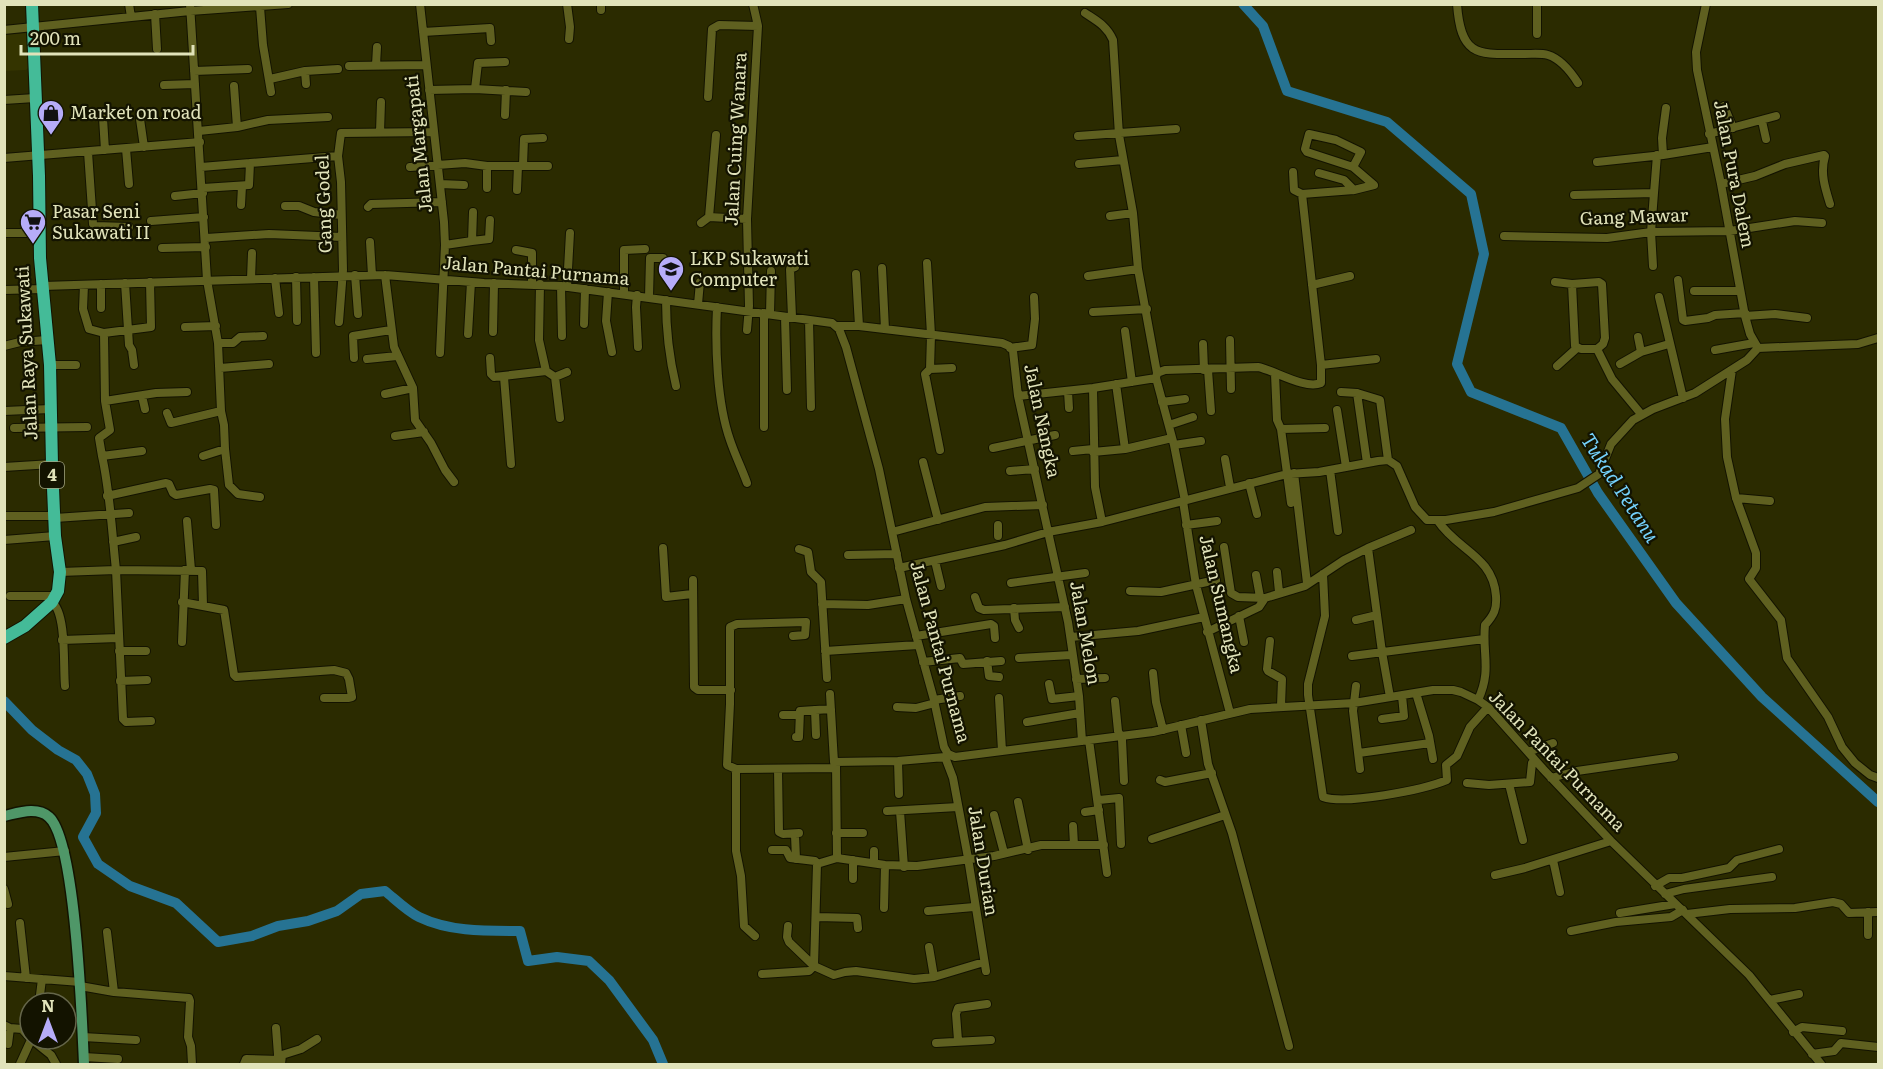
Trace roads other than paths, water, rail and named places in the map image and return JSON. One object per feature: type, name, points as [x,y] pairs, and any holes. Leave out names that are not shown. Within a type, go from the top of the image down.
[{"type":"highway","name":"Jalan Raya Sukawati","points":[[32,4],[39,156],[39,233],[50,365],[55,536],[60,573],[54,599]]},
{"type":"highway","points":[[4,638],[25,626],[54,599]]},
{"type":"main road","points":[[4,816],[29,811],[44,813],[55,825],[65,850],[80,984],[84,1061]]},
{"type":"street","points":[[129,4],[130,17]]},
{"type":"street","points":[[4,30],[130,17],[190,8],[260,7],[288,4]]},
{"type":"street","name":"Jalan Margapati","points":[[420,4],[445,245],[440,353]]},
{"type":"street","points":[[567,4],[569,39]]},
{"type":"street","name":"Jalan Cuing Wanara","points":[[747,330],[747,219],[758,26],[753,4]]},
{"type":"street","points":[[1457,4],[1462,33],[1474,50],[1485,54],[1550,55],[1564,65],[1578,83]]},
{"type":"street","points":[[1537,4],[1537,34]]},
{"type":"street","name":"Jalan Pura Dalem","points":[[1706,4],[1696,61],[1740,291],[1756,346]]},
{"type":"street","points":[[260,7],[271,92]]},
{"type":"street","points":[[190,8],[207,280],[218,343],[221,411],[229,485],[233,491],[247,497],[260,497]]},
{"type":"street","name":"Jalan Sumangka","points":[[1085,13],[1102,24],[1113,40],[1119,135],[1133,213],[1138,269],[1147,309],[1165,422],[1173,442],[1184,501],[1196,585],[1230,712]]},
{"type":"street","points":[[155,14],[157,49]]},
{"type":"street","points":[[708,97],[712,29],[719,25],[758,26]]},
{"type":"street","points":[[423,32],[490,28],[492,41]]},
{"type":"street","points":[[376,65],[377,47]]},
{"type":"street","points":[[475,89],[478,63],[505,62]]},
{"type":"street","points":[[349,66],[426,65]]},
{"type":"street","points":[[194,71],[248,69]]},
{"type":"street","points":[[270,79],[304,71],[338,69]]},
{"type":"street","points":[[304,71],[306,84]]},
{"type":"street","points":[[164,85],[195,84]]},
{"type":"street","points":[[234,86],[237,127]]},
{"type":"street","points":[[429,90],[475,89],[526,92]]},
{"type":"street","points":[[505,115],[506,90]]},
{"type":"street","points":[[4,100],[35,98]]},
{"type":"street","points":[[381,102],[380,132],[434,132]]},
{"type":"street","points":[[1725,106],[1733,128]]},
{"type":"street","points":[[1653,266],[1651,232],[1654,193],[1666,108]]},
{"type":"street","points":[[1709,134],[1776,116]]},
{"type":"street","points":[[199,131],[276,120],[328,117]]},
{"type":"street","points":[[103,118],[105,150]]},
{"type":"street","points":[[141,118],[144,147]]},
{"type":"street","points":[[1762,121],[1766,139]]},
{"type":"street","points":[[1078,136],[1119,135],[1176,129]]},
{"type":"street","name":"Gang Godel","points":[[339,321],[342,237],[338,156],[341,132],[380,132]]},
{"type":"street","points":[[1293,172],[1294,192],[1302,194],[1354,190],[1374,184],[1353,167],[1307,152],[1305,149],[1308,136],[1312,134],[1336,140],[1361,152],[1353,167]]},
{"type":"street","points":[[709,217],[716,135]]},
{"type":"street","points":[[517,190],[524,139],[543,138]]},
{"type":"street","points":[[4,158],[200,142]]},
{"type":"street","points":[[1597,162],[1713,147]]},
{"type":"street","points":[[126,149],[129,184]]},
{"type":"street","points":[[88,152],[93,225],[129,227]]},
{"type":"street","points":[[1721,184],[1755,176],[1785,164],[1824,154],[1823,181],[1830,204]]},
{"type":"street","points":[[201,167],[338,156]]},
{"type":"street","points":[[1079,164],[1124,160]]},
{"type":"street","points":[[175,196],[250,184],[250,163]]},
{"type":"street","points":[[410,167],[465,163],[487,166],[548,166]]},
{"type":"street","points":[[487,166],[487,188]]},
{"type":"street","points":[[1319,173],[1344,180],[1354,190]]},
{"type":"street","points":[[440,184],[464,185]]},
{"type":"street","points":[[241,205],[242,186]]},
{"type":"street","points":[[1574,195],[1654,193]]},
{"type":"street","points":[[1017,396],[1132,382],[1157,376],[1165,370],[1206,370],[1231,367],[1258,367],[1317,385],[1321,383],[1321,365],[1302,194]]},
{"type":"street","points":[[368,207],[371,204],[442,202]]},
{"type":"street","points":[[285,206],[300,206],[314,212],[341,215]]},
{"type":"street","points":[[472,241],[473,212]]},
{"type":"street","points":[[1110,216],[1133,213]]},
{"type":"street","points":[[151,221],[204,217]]},
{"type":"street","points":[[701,223],[709,217],[747,219]]},
{"type":"street","points":[[445,245],[489,238],[490,220]]},
{"type":"street","name":"Gang Mawar","points":[[1504,236],[1607,238],[1651,232],[1730,231],[1795,221],[1822,223]]},
{"type":"street","points":[[562,336],[564,286],[570,232]]},
{"type":"street","points":[[4,233],[39,233]]},
{"type":"street","points":[[162,248],[269,234],[342,237]]},
{"type":"street","points":[[370,242],[372,275]]},
{"type":"street","points":[[624,294],[624,250],[645,249]]},
{"type":"street","points":[[516,250],[532,253],[539,340],[546,371]]},
{"type":"street","points":[[251,279],[252,253]]},
{"type":"street","points":[[649,297],[651,258],[663,258]]},
{"type":"street","points":[[927,263],[931,335],[930,369]]},
{"type":"street","points":[[787,390],[790,269],[795,267]]},
{"type":"street","points":[[882,268],[885,329]]},
{"type":"street","points":[[1088,276],[1138,269]]},
{"type":"street","points":[[764,427],[767,314],[771,271]]},
{"type":"street","points":[[856,274],[859,326]]},
{"type":"street","points":[[355,275],[358,314]]},
{"type":"street","points":[[385,275],[391,330],[397,356],[413,388],[415,420],[454,482]]},
{"type":"street","name":"Jalan Pantai Purnama","points":[[4,290],[150,282],[385,275],[564,286],[827,322],[837,326],[846,348],[879,469],[906,599],[935,702],[947,756],[955,757],[1163,730],[1230,712],[1281,706],[1354,703],[1416,693],[1453,690],[1478,700],[1488,707],[1611,841],[1749,975],[1821,1065]]},
{"type":"street","points":[[1311,285],[1350,276]]},
{"type":"street","points":[[296,277],[297,321]]},
{"type":"street","points":[[314,277],[316,353]]},
{"type":"street","points":[[275,278],[279,313]]},
{"type":"street","points":[[1678,280],[1683,320],[1685,321],[1715,315],[1745,314],[1775,314],[1807,318]]},
{"type":"street","points":[[84,285],[83,309],[89,329],[104,333],[152,327],[150,282]]},
{"type":"street","points":[[468,334],[471,282]]},
{"type":"street","points":[[698,304],[700,282]]},
{"type":"street","points":[[1555,282],[1572,284],[1599,282],[1603,286],[1605,339],[1597,349],[1577,348],[1557,366]]},
{"type":"street","points":[[125,283],[128,331],[134,365]]},
{"type":"street","points":[[493,332],[494,283]]},
{"type":"street","points":[[101,284],[101,308]]},
{"type":"street","points":[[1572,284],[1574,342],[1577,348]]},
{"type":"street","points":[[584,324],[585,289]]},
{"type":"street","points":[[1694,291],[1740,291]]},
{"type":"street","points":[[608,292],[606,321],[612,352]]},
{"type":"street","points":[[637,295],[638,347]]},
{"type":"street","points":[[1010,348],[1032,345],[1035,319],[1034,297]]},
{"type":"street","points":[[1659,297],[1683,398]]},
{"type":"street","points":[[666,300],[669,358],[676,386]]},
{"type":"street","points":[[717,307],[719,376],[725,418],[730,441],[747,483]]},
{"type":"street","points":[[1093,312],[1147,309]]},
{"type":"street","points":[[809,320],[811,407]]},
{"type":"street","points":[[185,327],[216,326]]},
{"type":"street","name":"Jalan Nangka","points":[[837,326],[859,326],[1002,342],[1010,348],[1013,351],[1017,396],[1048,532]]},
{"type":"street","points":[[354,358],[353,336],[391,330]]},
{"type":"street","points":[[1125,331],[1132,382]]},
{"type":"street","points":[[104,333],[105,401],[110,430],[99,438],[108,481],[116,570],[123,721],[151,721]]},
{"type":"street","points":[[218,343],[233,343],[240,337],[263,336]]},
{"type":"street","points":[[1638,337],[1641,352]]},
{"type":"street","points":[[1715,350],[1756,346],[1858,344],[1878,339]]},
{"type":"street","points":[[4,346],[47,340]]},
{"type":"street","points":[[1230,340],[1231,389]]},
{"type":"street","points":[[1203,344],[1211,411]]},
{"type":"street","points":[[1620,364],[1641,352],[1669,344]]},
{"type":"street","points":[[899,568],[1005,545],[1048,532],[1102,522],[1230,487],[1290,474],[1388,460],[1397,466],[1415,507],[1427,520],[1438,521],[1494,512],[1578,488],[1599,474],[1611,444],[1641,414],[1683,398],[1732,370],[1751,358],[1756,346]]},
{"type":"street","points":[[1597,349],[1612,379],[1641,414]]},
{"type":"street","points":[[367,359],[397,356]]},
{"type":"street","points":[[490,358],[492,376],[504,377],[546,371],[555,377],[560,418]]},
{"type":"street","points":[[1321,365],[1376,359]]},
{"type":"street","points":[[220,368],[269,364]]},
{"type":"street","points":[[50,365],[76,365]]},
{"type":"street","points":[[940,450],[925,375],[930,369],[952,368]]},
{"type":"street","points":[[1732,370],[1725,419],[1727,457],[1736,498],[1756,553],[1756,568],[1749,579],[1781,620],[1787,658],[1828,717],[1842,747],[1855,764],[1878,778]]},
{"type":"street","points":[[555,377],[567,372]]},
{"type":"street","points":[[1275,374],[1277,420],[1290,474],[1307,583]]},
{"type":"street","points":[[504,377],[511,464]]},
{"type":"street","points":[[1116,384],[1125,449]]},
{"type":"street","points":[[385,394],[413,388]]},
{"type":"street","points":[[1093,388],[1095,487],[1102,522]]},
{"type":"street","points":[[1068,391],[1069,408]]},
{"type":"street","points":[[105,401],[187,392]]},
{"type":"street","points":[[1341,392],[1357,393],[1380,400],[1388,460]]},
{"type":"street","points":[[1357,393],[1367,463]]},
{"type":"street","points":[[142,396],[145,409]]},
{"type":"street","points":[[1162,402],[1185,399]]},
{"type":"street","points":[[4,411],[50,409]]},
{"type":"street","points":[[1337,410],[1346,467]]},
{"type":"street","points":[[167,413],[172,423],[221,411]]},
{"type":"street","points":[[1165,422],[1193,417]]},
{"type":"street","points":[[14,428],[87,426]]},
{"type":"street","points":[[1281,429],[1325,428]]},
{"type":"street","points":[[395,436],[423,432]]},
{"type":"street","points":[[993,448],[1055,435]]},
{"type":"street","points":[[1073,451],[1125,449],[1173,442],[1201,441]]},
{"type":"street","points":[[203,456],[225,450]]},
{"type":"street","points":[[102,456],[142,451]]},
{"type":"street","points":[[1225,459],[1230,487]]},
{"type":"street","points":[[923,462],[938,520]]},
{"type":"street","points":[[4,467],[52,464]]},
{"type":"street","points":[[1010,471],[1035,469]]},
{"type":"street","points":[[1330,470],[1338,531]]},
{"type":"street","points":[[1290,474],[1291,503]]},
{"type":"street","points":[[108,496],[166,483],[176,495],[214,490],[216,525]]},
{"type":"street","points":[[1249,483],[1257,514]]},
{"type":"street","points":[[1736,498],[1770,501]]},
{"type":"street","points":[[892,532],[985,507],[1043,505]]},
{"type":"street","points":[[4,516],[55,517],[129,513]]},
{"type":"street","points":[[182,642],[182,602],[188,570],[188,521]]},
{"type":"street","points":[[1186,525],[1217,521]]},
{"type":"street","points":[[1438,521],[1448,534],[1482,563],[1494,580],[1496,609],[1485,625],[1487,674],[1478,700]]},
{"type":"street","points":[[998,525],[998,536]]},
{"type":"street","points":[[1224,547],[1222,579],[1231,593],[1234,596],[1262,597],[1298,588],[1368,548],[1411,530]]},
{"type":"street","name":"Jalan Melon","points":[[1048,532],[1071,637],[1071,655],[1080,713],[1099,800],[1104,863],[1107,873]]},
{"type":"street","points":[[4,540],[55,536]]},
{"type":"street","points":[[113,542],[136,537]]},
{"type":"street","points":[[663,548],[666,597],[692,594]]},
{"type":"street","points":[[1368,548],[1390,697]]},
{"type":"street","points":[[799,549],[808,552],[811,572],[821,582],[827,678]]},
{"type":"street","points":[[848,555],[897,554]]},
{"type":"street","points":[[935,561],[941,586]]},
{"type":"street","points":[[60,573],[116,570],[201,571],[203,574],[203,605]]},
{"type":"street","points":[[1011,584],[1085,573]]},
{"type":"street","points":[[1277,573],[1279,592]]},
{"type":"street","points":[[1323,574],[1325,616],[1308,684],[1308,705],[1322,795],[1334,799],[1397,794],[1447,780],[1446,765],[1457,756],[1470,727],[1488,707]]},
{"type":"street","points":[[1207,632],[1259,607],[1262,597],[1256,575]]},
{"type":"street","points":[[1130,591],[1161,592],[1222,579]]},
{"type":"street","points":[[693,580],[694,687],[698,690],[731,690]]},
{"type":"street","points":[[10,596],[54,599],[61,620],[65,686]]},
{"type":"street","points":[[975,597],[981,610],[1065,607]]},
{"type":"street","points":[[822,604],[868,605],[906,599]]},
{"type":"street","points":[[182,602],[224,610],[235,676],[334,670],[346,673],[352,697],[324,698]]},
{"type":"street","points":[[1014,608],[1018,628]]},
{"type":"street","points":[[1356,620],[1377,615]]},
{"type":"street","points":[[1239,616],[1244,642]]},
{"type":"street","points":[[1071,637],[1138,631],[1204,617]]},
{"type":"street","points":[[793,636],[806,634],[806,622],[731,625],[729,630],[731,690],[728,765],[736,769],[778,769],[947,756]]},
{"type":"street","points":[[825,651],[917,640],[991,624],[994,626],[995,638]]},
{"type":"street","points":[[63,640],[118,638]]},
{"type":"street","points":[[1352,656],[1484,639]]},
{"type":"street","points":[[1270,641],[1268,669],[1282,681],[1281,706]]},
{"type":"street","points":[[119,651],[146,651]]},
{"type":"street","points":[[1019,658],[1071,655]]},
{"type":"street","points":[[923,662],[960,658],[963,664],[1001,661]]},
{"type":"street","points":[[987,661],[989,676],[999,677]]},
{"type":"street","points":[[1153,673],[1156,702],[1163,730]]},
{"type":"street","points":[[1076,678],[1105,678]]},
{"type":"street","points":[[120,681],[147,680]]},
{"type":"street","points":[[1049,684],[1052,699],[1079,696]]},
{"type":"street","points":[[1356,686],[1354,703],[1360,769]]},
{"type":"street","points":[[1416,693],[1433,759]]},
{"type":"street","points":[[830,694],[833,760],[836,765],[837,858]]},
{"type":"street","points":[[897,707],[916,708],[960,696]]},
{"type":"street","points":[[1382,719],[1404,716],[1402,696]]},
{"type":"street","points":[[999,698],[1002,751]]},
{"type":"street","points":[[1115,701],[1124,781]]},
{"type":"street","points":[[783,715],[798,715],[801,711],[831,709]]},
{"type":"street","points":[[815,710],[816,735]]},
{"type":"street","points":[[1027,722],[1080,713]]},
{"type":"street","points":[[796,737],[799,737],[798,715]]},
{"type":"street","points":[[1201,720],[1206,754],[1264,947],[1289,1046]]},
{"type":"street","points":[[1181,725],[1186,753]]},
{"type":"street","points":[[1359,753],[1430,743]]},
{"type":"street","points":[[1528,752],[1553,743]]},
{"type":"street","name":"Jalan Durian","points":[[934,977],[985,966],[968,858],[947,756]]},
{"type":"street","points":[[1551,778],[1578,771],[1674,757]]},
{"type":"street","points":[[1467,783],[1530,782],[1532,763],[1535,760]]},
{"type":"street","points":[[898,761],[899,794]]},
{"type":"street","points":[[736,769],[736,851],[741,876],[744,926],[755,936]]},
{"type":"street","points":[[778,769],[779,832],[797,834],[796,859]]},
{"type":"street","points":[[1160,780],[1165,782],[1212,773]]},
{"type":"street","points":[[1509,784],[1523,840]]},
{"type":"street","points":[[1099,800],[1119,798],[1121,844]]},
{"type":"street","points":[[1018,802],[1028,849]]},
{"type":"street","points":[[887,811],[958,807]]},
{"type":"street","points":[[1085,812],[1099,810]]},
{"type":"street","points":[[900,811],[904,867]]},
{"type":"street","points":[[994,815],[1004,853]]},
{"type":"street","points":[[1152,839],[1226,815]]},
{"type":"street","points":[[1073,826],[1074,845]]},
{"type":"street","points":[[836,833],[863,833]]},
{"type":"street","points":[[1495,875],[1553,860],[1611,841]]},
{"type":"street","points":[[817,864],[837,858],[904,867],[1004,853],[1049,844],[1104,845]]},
{"type":"street","points":[[1655,886],[1669,878],[1682,878],[1729,868],[1736,861],[1779,849]]},
{"type":"street","points":[[4,857],[65,850]]},
{"type":"street","points":[[772,850],[786,850],[789,858],[814,861],[817,864]]},
{"type":"street","points":[[874,851],[874,863]]},
{"type":"street","points":[[853,860],[853,879]]},
{"type":"street","points":[[1553,860],[1560,892]]},
{"type":"street","points":[[762,974],[809,971],[814,966],[817,864]]},
{"type":"street","points":[[884,908],[885,865]]},
{"type":"street","points":[[1665,894],[1683,889],[1772,877]]},
{"type":"street","points":[[4,889],[8,904]]},
{"type":"street","points":[[1572,931],[1616,922],[1671,917],[1685,912],[1795,908],[1833,902],[1839,903],[1849,913],[1878,912]]},
{"type":"street","points":[[1620,913],[1675,904]]},
{"type":"street","points":[[928,911],[974,907]]},
{"type":"street","points":[[1868,912],[1868,935]]},
{"type":"street","points":[[817,917],[856,918],[858,928]]},
{"type":"street","points":[[20,922],[26,978]]},
{"type":"street","points":[[788,926],[788,940],[814,966],[834,975],[856,971],[905,979],[934,977],[929,947]]},
{"type":"street","points":[[108,932],[114,992]]},
{"type":"street","points":[[4,976],[80,984],[114,992],[190,999],[188,1037],[192,1065]]},
{"type":"street","points":[[40,991],[42,979]]},
{"type":"street","points":[[1770,1000],[1799,994]]},
{"type":"street","points":[[958,1041],[956,1014],[958,1008],[987,1004]]},
{"type":"street","points":[[8,1027],[8,1044]]},
{"type":"street","points":[[1793,1032],[1802,1027],[1842,1031]]},
{"type":"street","points":[[276,1028],[278,1055],[281,1061]]},
{"type":"street","points":[[83,1037],[136,1040]]},
{"type":"street","points":[[281,1061],[289,1052],[301,1049],[317,1040]]},
{"type":"street","points":[[936,1043],[991,1040]]},
{"type":"street","points":[[1812,1054],[1834,1051],[1841,1043],[1878,1047]]},
{"type":"street","points":[[20,1065],[26,1051]]},
{"type":"street","points":[[46,1051],[56,1065]]},
{"type":"street","points":[[84,1061],[118,1059]]},
{"type":"street","points":[[244,1065],[246,1059],[281,1061]]},
{"type":"waterway","name":"Tukad Petanu","points":[[1243,4],[1263,26],[1287,91],[1387,122],[1471,194],[1484,254],[1457,364],[1471,392],[1561,428],[1598,493],[1676,603],[1762,697],[1878,802]]},
{"type":"waterway","points":[[4,701],[32,730],[58,750],[76,760],[87,774],[95,794],[96,813],[83,837],[98,864],[130,886],[176,903],[218,942],[252,936],[278,926],[308,921],[337,911],[361,894],[385,891],[410,912],[443,926],[468,930],[520,931],[528,961],[557,957],[589,961],[609,980],[653,1040],[663,1064]]},
{"type":"place","name":"Market on road","points":[[51,136]]},
{"type":"place","name":"Pasar Seni Sukawati II","points":[[33,245]]},
{"type":"place","name":"LKP Sukawati Computer","points":[[671,292]]}]
